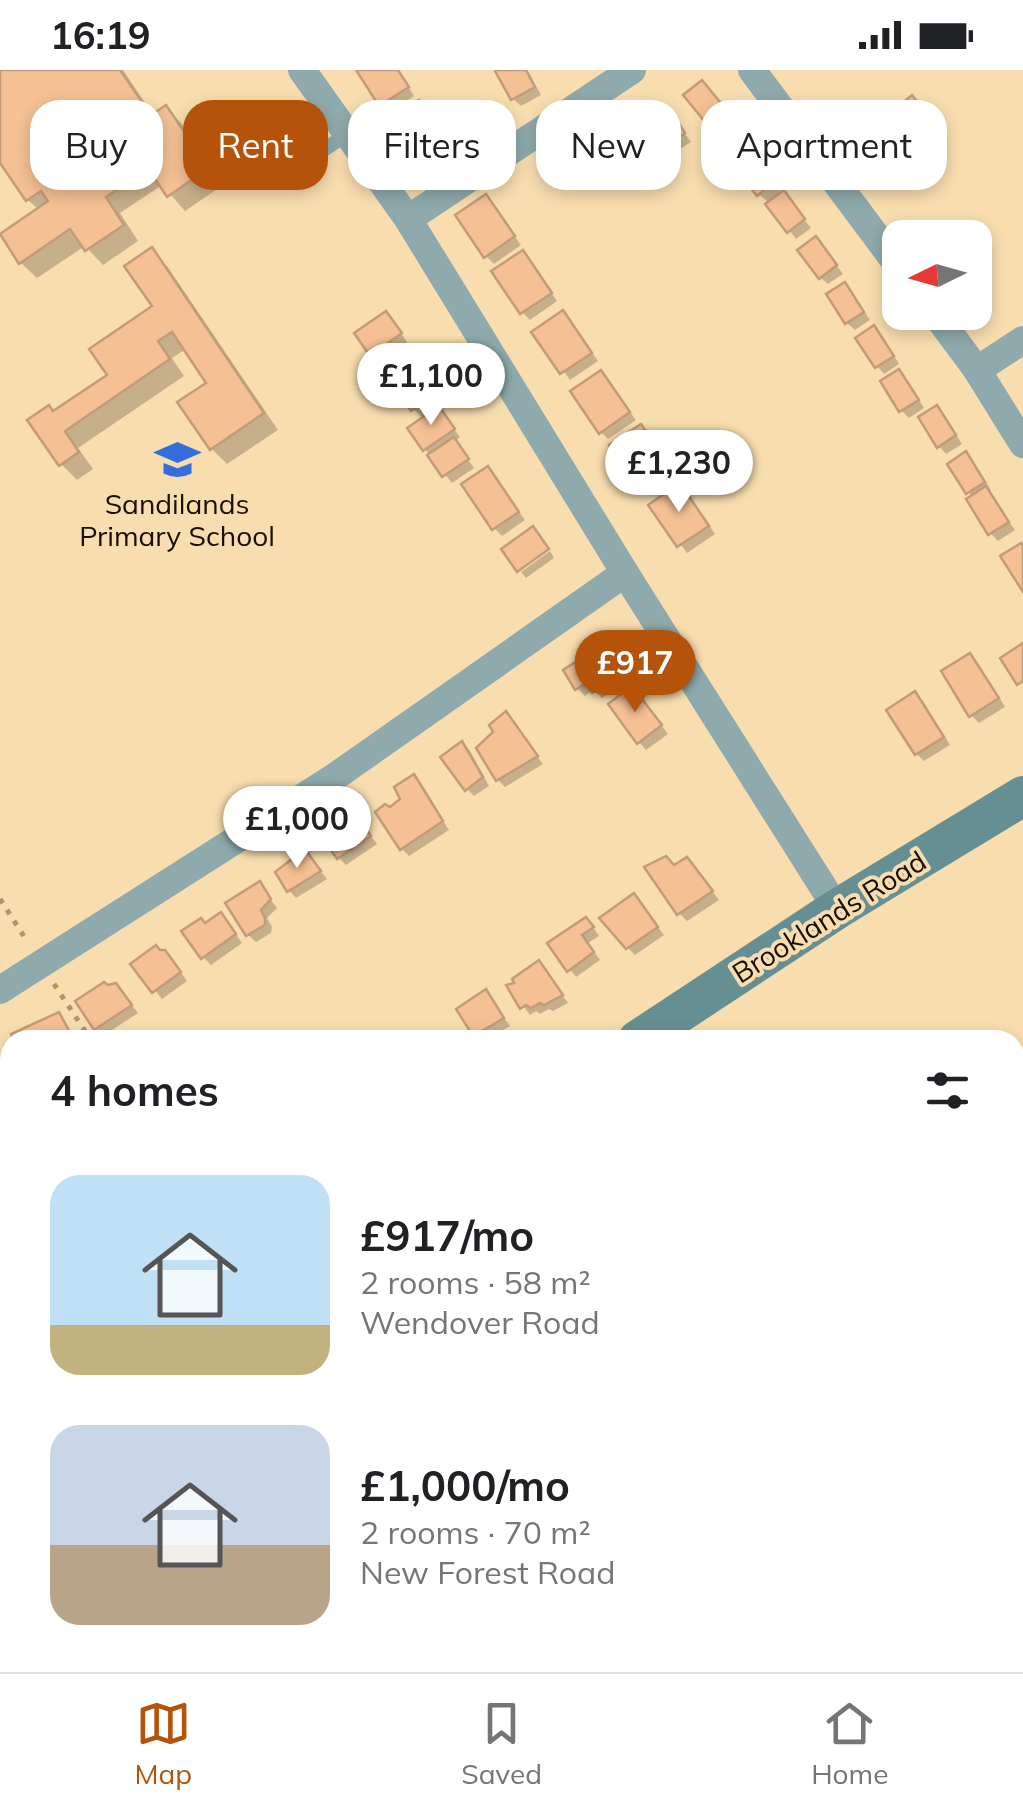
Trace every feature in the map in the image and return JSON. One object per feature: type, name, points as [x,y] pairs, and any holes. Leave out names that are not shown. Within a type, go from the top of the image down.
[{"type":"street","points":[[302,70],[348,134]]},
{"type":"street","points":[[408,219],[632,70]]},
{"type":"street","points":[[752,70],[882,244]]},
{"type":"street","points":[[388,190],[837,910]]},
{"type":"street","points":[[947,330],[1023,444]]},
{"type":"street","points":[[977,370],[1023,340]]},
{"type":"street","points":[[0,990],[336,776],[625,573]]},
{"type":"street","name":"Brooklands Road","points":[[653,1030],[837,910],[1023,796]]},
{"type":"lane","points":[[328,147],[348,134]]},
{"type":"path","points":[[0,899],[84,1030]]},
{"type":"building","points":[[0,70],[120,70],[141,100],[30,100],[30,190],[116,190],[106,197],[124,225],[85,251],[70,229],[19,264],[0,234],[48,201],[41,191],[26,201],[0,163]]},
{"type":"building","points":[[356,70],[398,70],[409,87],[388,100],[375,100]]},
{"type":"building","points":[[526,70],[535,87],[511,100],[495,71]]},
{"type":"building","points":[[702,80],[718,100],[701,100],[701,117],[683,95]]},
{"type":"building","points":[[166,105],[183,130],[183,186],[167,197],[162,190]]},
{"type":"building","points":[[784,190],[805,219],[787,233],[765,204]]},
{"type":"building","points":[[486,194],[515,236],[484,258],[455,215]]},
{"type":"building","points":[[816,236],[837,265],[819,279],[797,250]]},
{"type":"building","points":[[152,247],[264,413],[210,450],[177,402],[206,383],[172,332],[158,341],[170,359],[65,431],[79,452],[59,466],[27,420],[49,405],[53,411],[107,375],[89,349],[152,306],[124,266]]},
{"type":"building","points":[[523,250],[552,293],[520,314],[491,271]]},
{"type":"building","points":[[845,282],[864,312],[845,324],[826,294]]},
{"type":"building","points":[[563,310],[592,353],[560,374],[531,332]]},
{"type":"building","points":[[386,311],[402,333],[370,356],[354,333]]},
{"type":"building","points":[[874,325],[894,356],[875,368],[855,338]]},
{"type":"building","points":[[407,346],[439,392],[411,411],[380,365]]},
{"type":"building","points":[[899,369],[919,400],[899,412],[880,381]]},
{"type":"building","points":[[601,370],[630,412],[599,434],[570,391]]},
{"type":"building","points":[[937,405],[956,435],[937,448],[918,417]]},
{"type":"building","points":[[439,406],[455,429],[423,451],[407,428]]},
{"type":"building","points":[[641,424],[670,466],[638,488],[609,445]]},
{"type":"building","points":[[454,437],[469,459],[442,477],[427,455]]},
{"type":"building","points":[[966,451],[985,482],[966,494],[947,464]]},
{"type":"building","points":[[488,466],[519,512],[492,530],[461,484]]},
{"type":"building","points":[[680,483],[709,526],[677,547],[648,505]]},
{"type":"building","points":[[986,486],[1009,522],[988,535],[966,499]]},
{"type":"building","points":[[533,526],[549,549],[517,572],[501,549]]},
{"type":"building","points":[[1021,543],[1023,546],[1023,592],[1000,556]]},
{"type":"building","points":[[1023,643],[1023,681],[1017,685],[1000,658]]},
{"type":"building","points":[[606,650],[621,674],[592,693],[586,683],[575,690],[563,670],[588,654],[591,659]]},
{"type":"building","points":[[970,653],[999,698],[969,717],[941,671]]},
{"type":"building","points":[[632,686],[662,725],[637,744],[608,704]]},
{"type":"building","points":[[915,691],[944,737],[915,755],[886,710]]},
{"type":"building","points":[[506,711],[538,756],[496,781],[476,748],[493,732],[489,725]]},
{"type":"building","points":[[462,741],[483,777],[465,791],[440,757]]},
{"type":"building","points":[[414,774],[443,821],[400,850],[375,812],[400,799],[394,787]]},
{"type":"building","points":[[358,816],[371,836],[337,859],[324,840]]},
{"type":"building","points":[[305,849],[321,871],[287,892],[275,872]]},
{"type":"building","points":[[666,856],[674,865],[687,857],[713,891],[677,915],[644,867]]},
{"type":"building","points":[[260,881],[271,899],[261,910],[265,925],[246,936],[225,903]]},
{"type":"building","points":[[634,893],[658,927],[626,949],[599,918]]},
{"type":"building","points":[[221,912],[236,934],[201,959],[181,931],[201,918],[205,923]]},
{"type":"building","points":[[586,917],[594,927],[582,935],[594,952],[567,972],[547,943]]},
{"type":"building","points":[[156,945],[165,950],[181,972],[152,993],[130,964]]},
{"type":"building","points":[[539,960],[563,995],[544,1005],[520,1009],[506,985],[514,983],[512,979]]},
{"type":"building","points":[[104,982],[116,983],[132,1005],[94,1030],[75,1001]]},
{"type":"building","points":[[486,989],[504,1018],[483,1030],[469,1030],[456,1009]]},
{"type":"building","points":[[59,1012],[69,1030],[20,1030]]},
{"type":"place","name":"Sandilands Primary School","points":[[177,459]]}]
